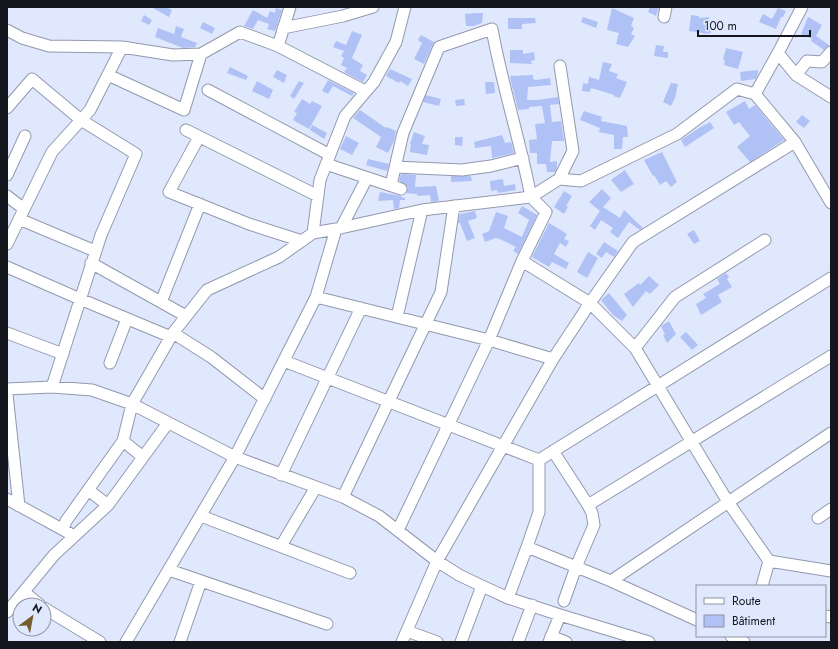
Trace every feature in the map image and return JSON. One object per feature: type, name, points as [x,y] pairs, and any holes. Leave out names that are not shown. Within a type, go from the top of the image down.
[{"type":"street","points":[[278,46],[290,7]]},
{"type":"street","points":[[284,28],[343,16],[373,7]]},
{"type":"street","points":[[313,233],[320,180],[345,116],[374,82],[396,42],[405,7]]},
{"type":"street","points":[[755,94],[802,7]]},
{"type":"street","points":[[208,90],[328,160],[367,178],[396,187],[395,167],[403,133],[439,47],[492,29],[499,66],[523,158],[531,196],[546,212],[522,261],[490,340],[398,530]]},
{"type":"street","points":[[7,30],[22,38],[49,46],[122,47],[173,55],[201,54],[240,32],[278,46],[366,92]]},
{"type":"street","points":[[7,244],[52,152],[90,110],[122,47]]},
{"type":"street","points":[[796,75],[807,61],[822,62],[831,52]]},
{"type":"street","points":[[778,53],[796,75],[831,97]]},
{"type":"street","points":[[108,75],[184,110],[201,54]]},
{"type":"street","points":[[63,529],[66,521],[123,442],[132,404],[172,335],[207,290],[279,256],[313,233],[338,229],[422,210],[531,196],[559,179],[573,152],[560,66]]},
{"type":"street","points":[[7,108],[32,79],[81,120],[136,154],[101,235],[52,388]]},
{"type":"street","points":[[559,179],[581,181],[677,134],[737,89],[755,94],[795,142],[830,200]]},
{"type":"street","points":[[186,130],[318,196]]},
{"type":"street","points":[[7,175],[26,136]]},
{"type":"street","points":[[199,137],[169,192],[248,224],[302,241]]},
{"type":"street","points":[[402,642],[437,561],[553,359],[633,242],[795,142]]},
{"type":"street","points":[[395,167],[462,170],[491,166],[523,158]]},
{"type":"street","points":[[126,642],[235,457],[316,297],[338,229],[367,178]]},
{"type":"street","points":[[7,196],[22,214],[96,251]]},
{"type":"street","points":[[160,302],[200,204]]},
{"type":"street","points":[[343,497],[441,292],[454,206]]},
{"type":"street","points":[[397,317],[422,210]]},
{"type":"street","points":[[635,348],[675,297],[765,240]]},
{"type":"street","points":[[522,261],[590,303],[635,348],[728,502],[769,561],[831,571]]},
{"type":"street","points":[[91,263],[186,316]]},
{"type":"street","points":[[7,267],[126,319],[172,335],[211,357],[264,399]]},
{"type":"street","points":[[539,460],[831,278]]},
{"type":"street","points":[[316,297],[490,340],[553,359]]},
{"type":"street","points":[[281,475],[361,308]]},
{"type":"street","points":[[110,363],[126,319]]},
{"type":"street","points":[[7,333],[63,354]]},
{"type":"street","points":[[588,505],[831,356]]},
{"type":"street","points":[[284,361],[539,460]]},
{"type":"street","points":[[7,389],[52,388],[92,390],[132,404],[235,457],[343,497],[379,516],[437,561],[459,575],[508,598],[649,642]]},
{"type":"street","points":[[7,394],[11,473],[19,506]]},
{"type":"street","points":[[7,612],[54,555],[108,505],[168,423]]},
{"type":"street","points":[[612,581],[831,433]]},
{"type":"street","points":[[123,442],[143,456]]},
{"type":"street","points":[[553,451],[588,505],[592,514],[594,525],[576,567],[564,601]]},
{"type":"street","points":[[508,598],[539,512],[539,460]]},
{"type":"street","points":[[281,546],[316,487]]},
{"type":"street","points":[[88,490],[108,505]]},
{"type":"street","points":[[7,499],[75,536]]},
{"type":"street","points":[[831,509],[818,518],[831,521]]},
{"type":"street","points":[[201,516],[350,573]]},
{"type":"street","points":[[527,547],[612,581],[696,620]]},
{"type":"street","points":[[762,585],[769,561]]},
{"type":"street","points":[[169,570],[327,624]]},
{"type":"street","points":[[180,642],[201,581]]},
{"type":"street","points":[[461,642],[482,586]]},
{"type":"street","points":[[24,592],[30,597]]},
{"type":"street","points":[[518,642],[532,605]]},
{"type":"street","points":[[52,613],[100,642]]},
{"type":"street","points":[[560,615],[550,639],[566,642]]},
{"type":"street","points":[[407,631],[437,642]]},
{"type":"street","points":[[733,637],[744,642]]},
{"type":"building","points":[[151,7],[166,7],[172,10],[169,17]]},
{"type":"building","points":[[650,7],[659,7],[656,16],[648,12]]},
{"type":"building","points":[[276,8],[282,10],[275,31],[267,29],[269,24],[258,20],[253,29],[244,26],[253,10],[267,18],[270,11],[275,13]]},
{"type":"building","points":[[612,8],[634,18],[631,26],[634,28],[631,34],[635,36],[628,47],[616,44],[619,33],[607,30]]},
{"type":"building","points":[[778,8],[786,11],[783,17],[781,17],[776,29],[759,22],[763,14],[772,19]]},
{"type":"building","points":[[483,13],[482,23],[473,26],[466,26],[465,14]]},
{"type":"building","points":[[144,15],[152,20],[149,25],[141,21]]},
{"type":"building","points":[[691,15],[699,16],[699,18],[709,17],[711,33],[703,34],[689,31]]},
{"type":"building","points":[[583,17],[598,22],[596,28],[581,22]]},
{"type":"building","points":[[808,17],[822,25],[816,36],[829,45],[824,50],[811,41],[812,39],[801,34]]},
{"type":"building","points":[[508,18],[535,18],[536,23],[522,24],[522,29],[508,29]]},
{"type":"building","points":[[203,22],[215,28],[212,34],[200,28]]},
{"type":"building","points":[[176,26],[184,29],[181,37],[197,43],[195,47],[183,48],[155,37],[158,28],[174,34]]},
{"type":"building","points":[[352,31],[362,35],[352,58],[363,65],[360,71],[367,75],[363,82],[344,72],[347,68],[341,65],[344,58],[341,56],[344,51],[333,47],[336,41],[346,45]]},
{"type":"building","points":[[421,35],[434,42],[424,64],[414,59],[422,43],[418,40]]},
{"type":"building","points":[[656,45],[664,46],[663,52],[668,52],[668,58],[654,56]]},
{"type":"building","points":[[726,48],[743,52],[738,69],[724,65],[725,60],[723,60]]},
{"type":"building","points":[[510,50],[523,50],[523,54],[534,52],[535,60],[531,61],[532,64],[510,63]]},
{"type":"building","points":[[603,62],[612,64],[609,71],[618,74],[616,78],[627,82],[620,98],[591,88],[590,92],[582,91],[583,83],[588,84],[589,77],[599,80]]},
{"type":"building","points":[[230,67],[248,76],[246,80],[227,73]]},
{"type":"building","points":[[390,69],[412,79],[408,86],[400,81],[399,83],[386,76]]},
{"type":"building","points":[[277,70],[287,75],[284,83],[273,77]]},
{"type":"building","points":[[758,70],[756,79],[741,81],[740,72]]},
{"type":"building","points":[[533,75],[533,79],[536,80],[550,78],[551,85],[528,87],[527,100],[558,97],[559,104],[550,105],[552,122],[561,121],[564,141],[552,141],[550,162],[557,161],[557,168],[555,172],[547,172],[546,164],[537,164],[537,153],[530,153],[529,140],[537,139],[535,124],[545,123],[542,106],[518,110],[510,76]]},
{"type":"building","points":[[328,80],[354,93],[352,96],[333,86],[328,94],[322,91]]},
{"type":"building","points":[[257,81],[273,90],[269,99],[252,91]]},
{"type":"building","points":[[299,81],[304,83],[294,99],[290,96]]},
{"type":"building","points":[[485,82],[494,82],[495,93],[486,94]]},
{"type":"building","points":[[671,83],[678,84],[675,98],[671,106],[663,102]]},
{"type":"building","points":[[426,95],[441,99],[439,106],[423,102]]},
{"type":"building","points":[[302,99],[310,104],[312,101],[322,106],[309,129],[293,120],[297,113],[294,112]]},
{"type":"building","points":[[464,99],[465,105],[456,106],[455,100]]},
{"type":"building","points":[[745,101],[749,109],[755,105],[784,140],[750,162],[737,147],[750,136],[739,122],[734,125],[726,112]]},
{"type":"building","points":[[360,110],[386,128],[387,127],[396,131],[394,141],[388,153],[376,147],[381,137],[353,118]]},
{"type":"building","points":[[584,111],[602,117],[601,121],[627,126],[628,137],[623,137],[622,149],[614,149],[614,135],[599,132],[600,128],[580,120]]},
{"type":"building","points":[[802,115],[810,121],[804,128],[796,122]]},
{"type":"building","points":[[710,122],[714,128],[685,147],[681,140]]},
{"type":"building","points":[[312,125],[327,133],[324,139],[310,130]]},
{"type":"building","points":[[414,132],[425,136],[422,144],[429,145],[427,155],[410,152],[410,144]]},
{"type":"building","points":[[502,135],[505,143],[511,142],[514,153],[492,158],[491,146],[475,148],[474,142]]},
{"type":"building","points":[[346,136],[359,143],[352,155],[340,149]]},
{"type":"building","points":[[455,137],[463,137],[462,146],[455,145]]},
{"type":"building","points":[[662,152],[677,182],[671,187],[666,181],[660,185],[644,160]]},
{"type":"building","points":[[368,159],[389,164],[387,171],[366,165]]},
{"type":"building","points":[[625,170],[634,184],[621,192],[611,180]]},
{"type":"building","points":[[401,174],[416,175],[415,187],[436,186],[439,201],[431,202],[430,195],[417,196],[417,194],[406,193],[408,188],[399,181]]},
{"type":"building","points":[[451,176],[471,176],[472,181],[451,182]]},
{"type":"building","points":[[503,179],[504,186],[515,184],[516,190],[498,193],[497,190],[491,191],[490,181]]},
{"type":"building","points":[[602,189],[611,198],[603,207],[620,218],[624,210],[643,228],[640,230],[629,222],[618,238],[610,232],[613,228],[601,220],[595,230],[590,226],[600,211],[589,202]]},
{"type":"building","points":[[564,191],[572,196],[566,206],[568,207],[564,214],[554,207]]},
{"type":"building","points":[[380,192],[401,196],[405,198],[405,200],[400,200],[399,208],[394,209],[393,200],[378,201]]},
{"type":"building","points":[[522,206],[537,215],[518,254],[513,251],[516,247],[502,240],[496,238],[485,242],[482,234],[489,231],[496,212],[508,216],[504,228],[522,237],[529,220],[518,213]]},
{"type":"building","points":[[475,211],[477,218],[468,221],[475,238],[467,241],[460,223],[458,223],[460,214]]},
{"type":"building","points":[[549,223],[567,234],[564,239],[569,241],[566,247],[560,243],[554,254],[569,263],[566,269],[552,262],[549,267],[532,257]]},
{"type":"building","points":[[694,230],[700,241],[694,244],[687,234]]},
{"type":"building","points":[[604,242],[618,251],[614,257],[606,252],[602,258],[596,254]]},
{"type":"building","points":[[588,252],[598,258],[587,278],[577,272]]},
{"type":"building","points":[[726,273],[729,277],[727,279],[732,287],[718,295],[722,302],[701,315],[696,304],[706,298],[703,294],[720,284],[717,279]]},
{"type":"building","points":[[649,276],[659,285],[650,294],[646,291],[633,307],[624,294],[639,283],[640,285]]},
{"type":"building","points":[[609,293],[627,315],[622,321],[613,315],[601,300]]},
{"type":"building","points":[[669,321],[676,334],[667,343],[661,326]]},
{"type":"building","points":[[686,332],[698,345],[692,350],[680,337]]}]
